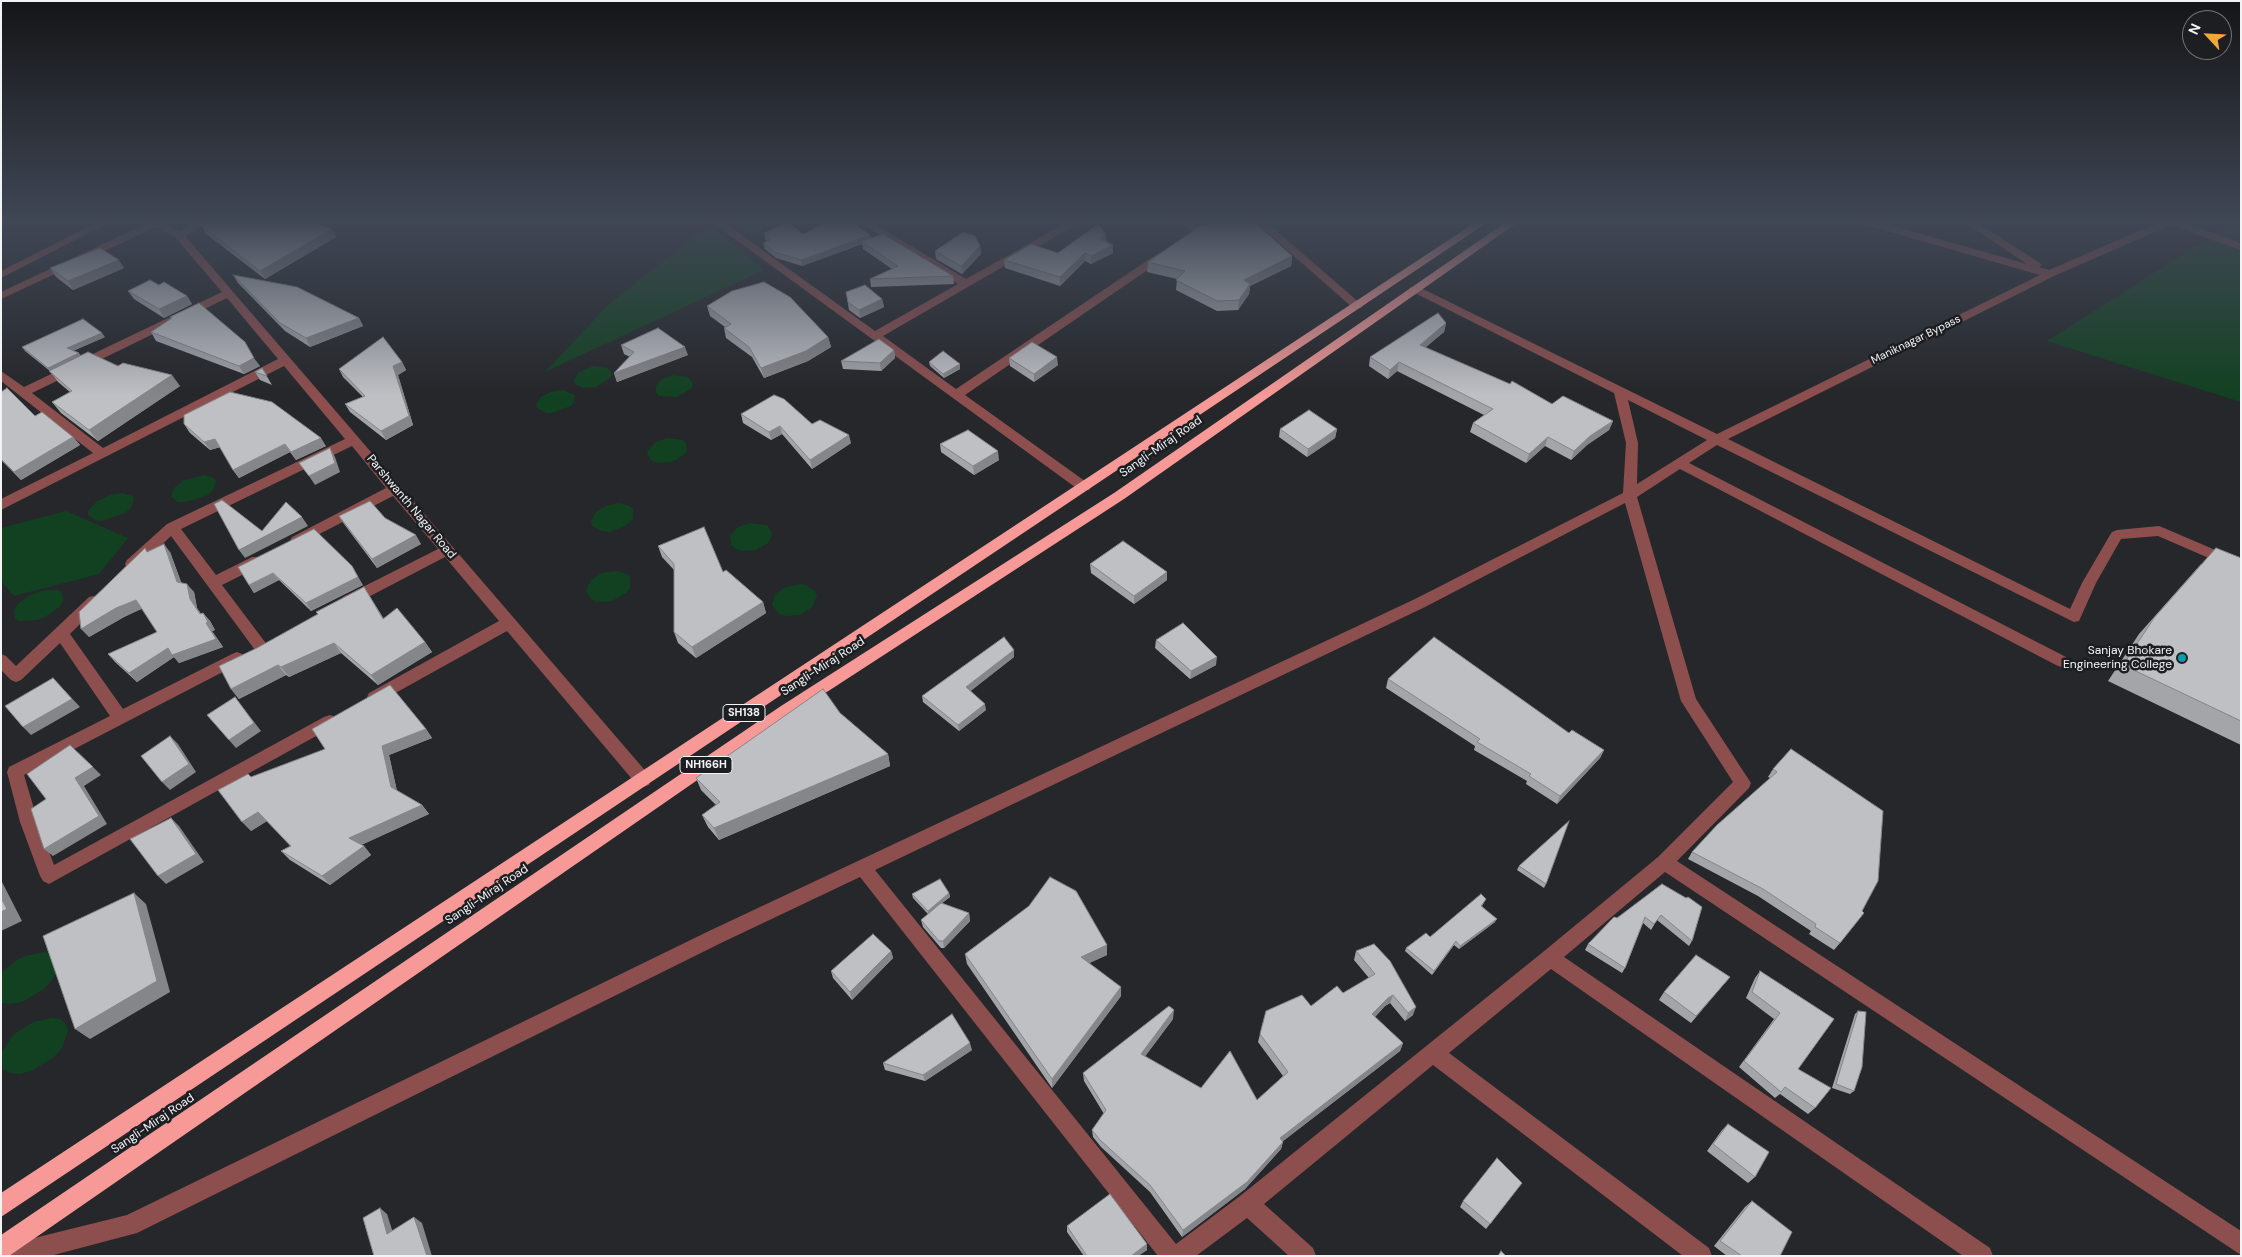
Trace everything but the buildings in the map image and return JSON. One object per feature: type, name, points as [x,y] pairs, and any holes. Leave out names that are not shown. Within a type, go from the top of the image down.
[{"type":"highway","name":"Sangli-Miraj Road","points":[[1,1206],[1398,279]]},
{"type":"highway","name":"Sangli-Miraj Road","points":[[1,1248],[787,710],[1120,496],[1430,279]]},
{"type":"street","points":[[1,296],[38,279]]},
{"type":"street","name":"Parshwanth Nagar Road","points":[[217,279],[642,780]]},
{"type":"street","points":[[795,279],[1084,487]]},
{"type":"street","points":[[957,279],[966,284]]},
{"type":"street","points":[[875,336],[975,279]]},
{"type":"street","points":[[956,394],[1128,279]]},
{"type":"street","points":[[1326,279],[1357,306]]},
{"type":"street","name":"Maniknagar Bypass","points":[[1680,464],[1716,440],[2041,279]]},
{"type":"street","points":[[1415,289],[2074,617],[2088,583],[2117,535],[2159,531],[2241,567]]},
{"type":"street","points":[[23,392],[229,293]]},
{"type":"street","points":[[1,504],[286,360]]},
{"type":"street","points":[[1,375],[102,453]]},
{"type":"street","points":[[1178,1256],[1248,1204],[1550,958],[1664,862],[1743,784],[1689,701],[1630,495],[1632,443],[1620,392]]},
{"type":"street","points":[[124,573],[172,527],[354,440]]},
{"type":"street","points":[[6,1256],[129,1224],[715,937],[1420,603],[1630,495],[1680,464],[2061,661]]},
{"type":"street","points":[[283,547],[395,489]]},
{"type":"street","points":[[172,527],[260,646]]},
{"type":"street","points":[[332,609],[447,550]]},
{"type":"street","points":[[214,583],[265,556]]},
{"type":"street","points":[[1,660],[16,676],[103,593]]},
{"type":"street","points":[[362,704],[509,623]]},
{"type":"street","points":[[61,633],[120,718]]},
{"type":"street","points":[[278,637],[15,772],[28,822],[50,876],[344,714]]},
{"type":"street","points":[[1664,862],[2241,1244]]},
{"type":"street","points":[[863,868],[1172,1256]]},
{"type":"street","points":[[1550,958],[1982,1256]]},
{"type":"street","points":[[1433,1053],[1701,1256]]},
{"type":"street","points":[[1248,1204],[1305,1256]]},
{"type":"green space","points":[[641,279],[745,279],[545,372],[609,304]]},
{"type":"green space","points":[[2145,279],[2241,279],[2241,402],[2047,341]]},
{"type":"green space","points":[[593,366],[608,368],[612,374],[610,378],[596,387],[583,388],[575,384],[574,380],[578,373]]},
{"type":"green space","points":[[673,375],[688,377],[693,384],[692,388],[677,397],[659,396],[656,393],[656,386],[662,379]]},
{"type":"green space","points":[[563,390],[575,395],[571,406],[552,413],[546,413],[537,408],[536,405],[541,397],[551,392]]},
{"type":"green space","points":[[667,438],[683,440],[686,443],[687,452],[671,462],[658,463],[652,461],[647,454],[648,450],[656,442]]},
{"type":"green space","points":[[205,475],[214,478],[216,481],[213,490],[208,495],[185,502],[178,502],[171,497],[174,488],[184,480]]},
{"type":"green space","points":[[123,493],[133,496],[134,499],[131,508],[125,513],[102,521],[95,520],[88,515],[88,511],[96,502],[110,495]]},
{"type":"green space","points":[[619,503],[630,506],[633,509],[633,519],[629,523],[609,532],[592,526],[591,521],[596,512],[606,506]]},
{"type":"green space","points":[[66,511],[128,538],[99,574],[14,596],[1,581],[1,528]]},
{"type":"green space","points":[[750,523],[767,525],[772,533],[771,538],[768,543],[756,550],[742,551],[736,549],[731,545],[730,536],[738,527]]},
{"type":"green space","points":[[616,571],[627,574],[630,577],[630,588],[626,593],[612,601],[597,602],[591,599],[586,591],[591,580],[602,573]]},
{"type":"green space","points":[[800,584],[806,585],[815,591],[817,596],[812,607],[800,615],[785,616],[779,614],[772,605],[775,594],[786,587]]},
{"type":"green space","points":[[45,590],[59,590],[62,593],[63,601],[59,607],[37,620],[20,621],[15,619],[14,610],[18,604],[30,595]]},
{"type":"green space","points":[[44,952],[51,953],[57,971],[52,980],[44,989],[22,1002],[1,1003],[1,973],[15,961],[25,956]]},
{"type":"green space","points":[[52,1018],[60,1019],[66,1024],[68,1030],[62,1048],[53,1058],[31,1071],[20,1074],[10,1073],[3,1069],[1,1053],[13,1035],[33,1022]]},
{"type":"place","name":"Sanjay Bhokare Engineering College","points":[[2182,658]]}]
